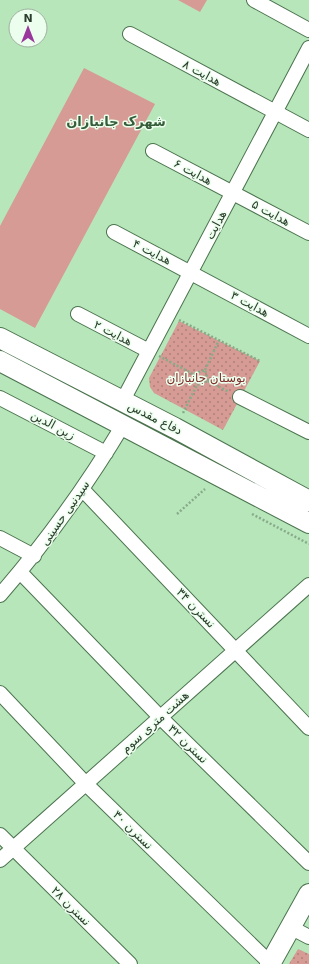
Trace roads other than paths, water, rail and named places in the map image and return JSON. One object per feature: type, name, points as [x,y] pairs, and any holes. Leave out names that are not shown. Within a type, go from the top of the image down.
[{"type":"street","points":[[254,0],[309,30]]},
{"type":"street","name":"هدایت ۸","points":[[130,34],[309,130]]},
{"type":"street","name":"هدایت","points":[[122,402],[309,48]]},
{"type":"street","name":"هدایت ۶","points":[[153,151],[233,193]]},
{"type":"street","name":"هدایت ۵","points":[[233,193],[309,233]]},
{"type":"street","name":"هدایت ۴","points":[[114,232],[190,272]]},
{"type":"street","name":"هدایت ۳","points":[[190,272],[309,336]]},
{"type":"street","name":"هدایت ۲","points":[[78,314],[149,351]]},
{"type":"street","name":"دفاع مقدس","points":[[0,338],[175,428],[309,501]]},
{"type":"street","name":"دفاع مقدس","points":[[0,361],[309,523]]},
{"type":"street","name":"زین الدین","points":[[0,398],[106,453]]},
{"type":"street","points":[[240,398],[309,432]]},
{"type":"street","name":"سیدنبی حسینی","points":[[0,595],[34,556],[82,489],[106,453],[122,425]]},
{"type":"street","name":"نسترن ۳۴","points":[[82,489],[309,728]]},
{"type":"street","points":[[0,538],[34,556]]},
{"type":"street","name":"نسترن ۳۲","points":[[20,572],[160,717],[309,863]]},
{"type":"street","name":"هشت متری سوم","points":[[0,860],[309,585]]},
{"type":"street","name":"نسترن ۳۰","points":[[0,693],[86,784],[270,963]]},
{"type":"street","name":"نسترن ۲۸","points":[[0,835],[130,964]]},
{"type":"street","points":[[270,963],[309,894]]},
{"type":"street","points":[[290,927],[309,938]]},
{"type":"district","name":"شهرک جانبازان","points":[[116,121]]},
{"type":"park label","name":"بوستان جانبازان","points":[[206,378]]}]
